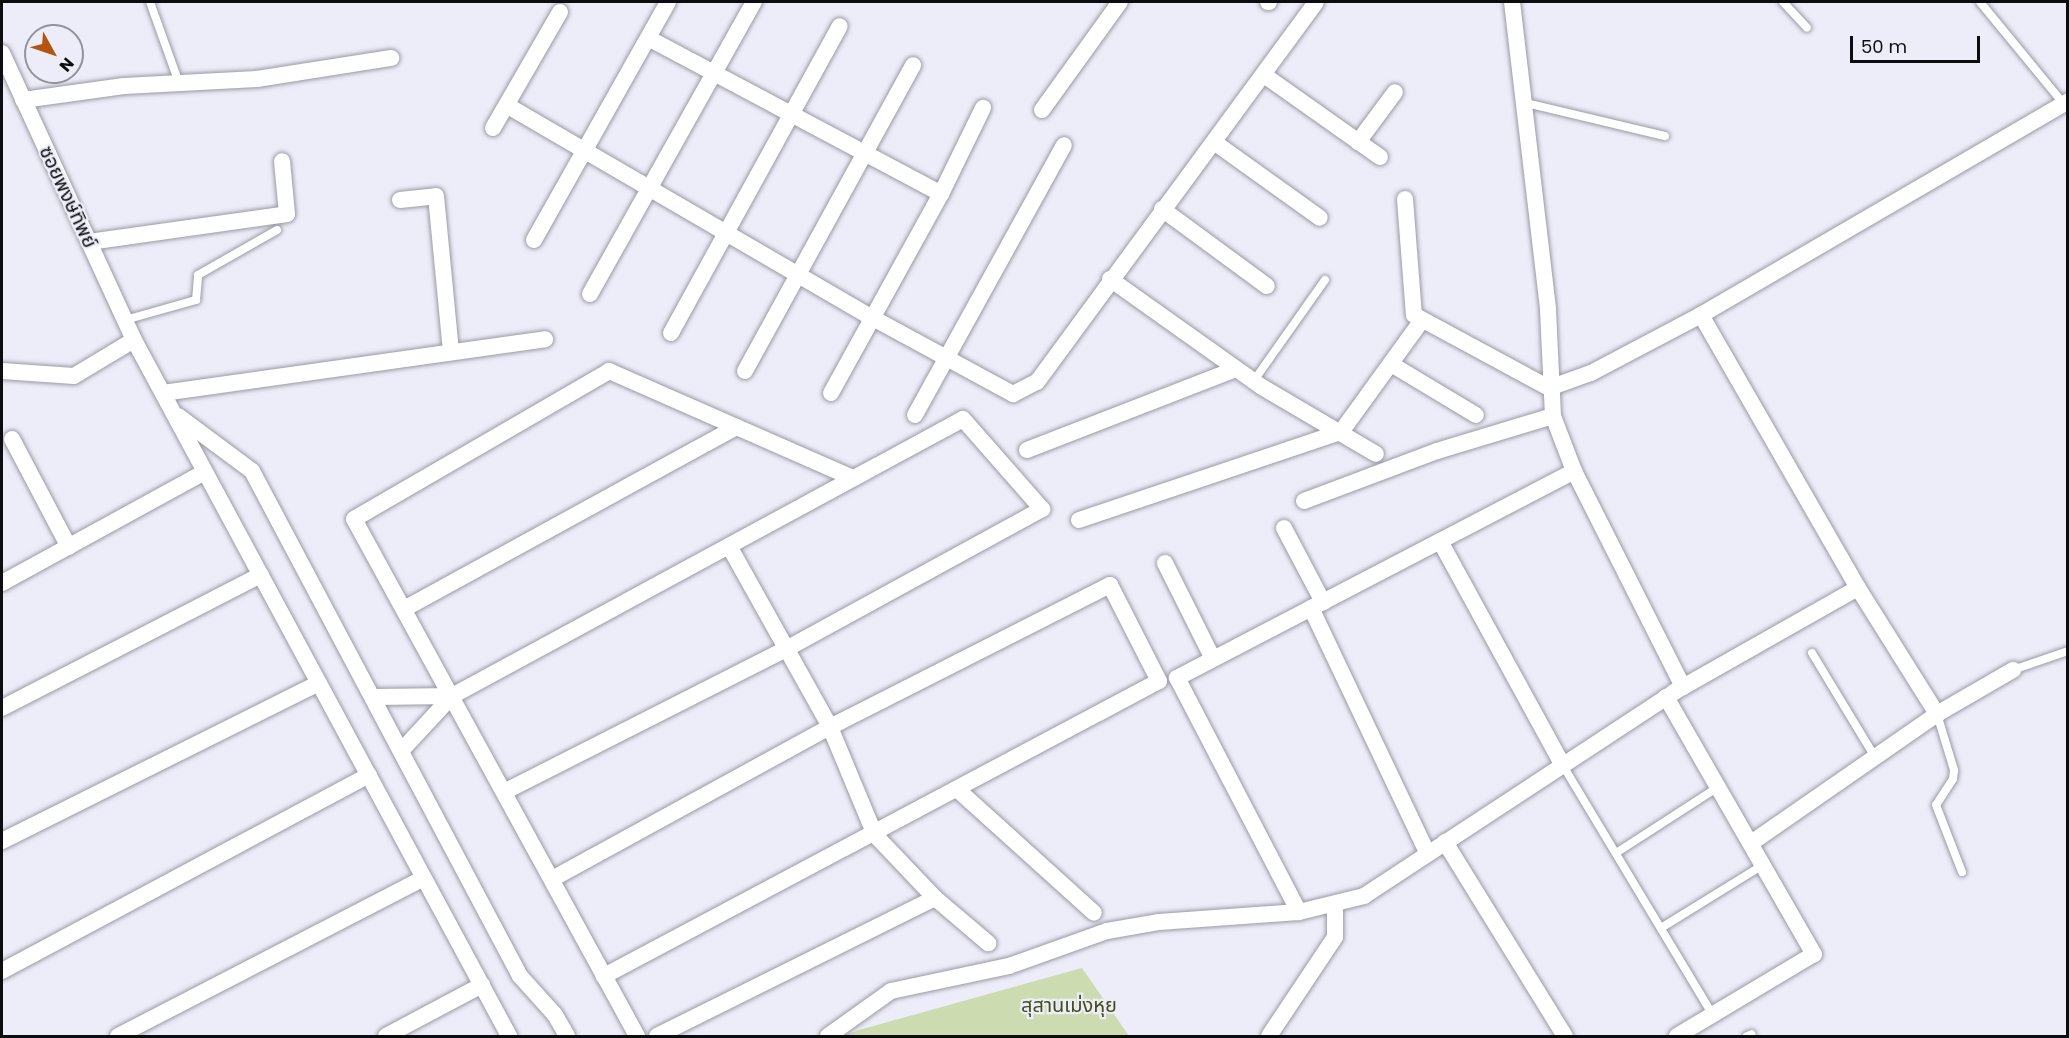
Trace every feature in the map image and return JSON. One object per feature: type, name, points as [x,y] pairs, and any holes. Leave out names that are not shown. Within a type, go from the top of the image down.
[{"type":"street","points":[[534,240],[650,39],[668,2]]},
{"type":"street","points":[[590,294],[754,2]]},
{"type":"street","points":[[1042,110],[1120,2]]},
{"type":"street","points":[[508,106],[872,317],[946,355],[1013,394],[1037,382],[1110,279],[1264,75],[1316,2]]},
{"type":"street","points":[[1512,2],[1521,102],[1548,310],[1549,388],[1553,416],[1574,471],[1683,687]]},
{"type":"street","points":[[493,128],[508,106],[560,12]]},
{"type":"street","points":[[671,333],[840,26]]},
{"type":"street","points":[[650,39],[941,194]]},
{"type":"street","name":"ซอยพงษ์ทิพย์","points":[[2,53],[134,340],[509,1036]]},
{"type":"street","points":[[23,100],[179,83],[257,79],[392,58]]},
{"type":"street","points":[[744,371],[913,65]]},
{"type":"street","points":[[1264,75],[1380,157]]},
{"type":"street","points":[[1359,141],[1395,92]]},
{"type":"street","points":[[1406,199],[1414,315],[1549,388],[1591,374],[1701,315],[2065,102]]},
{"type":"street","points":[[831,393],[941,194],[983,108]]},
{"type":"street","points":[[1214,142],[1320,218]]},
{"type":"street","points":[[915,415],[946,355],[1064,145]]},
{"type":"street","points":[[89,242],[287,214],[282,161]]},
{"type":"street","points":[[399,200],[436,196],[452,352]]},
{"type":"street","points":[[1162,209],[1267,286]]},
{"type":"street","points":[[1110,279],[1253,382],[1376,454]]},
{"type":"street","points":[[1701,315],[1858,588],[1937,714]]},
{"type":"street","points":[[1079,520],[1341,432],[1422,320]]},
{"type":"street","points":[[163,393],[545,339]]},
{"type":"street","points":[[2,371],[74,376],[134,340]]},
{"type":"street","points":[[1391,364],[1476,415]]},
{"type":"street","points":[[1027,450],[1236,369]]},
{"type":"street","points":[[637,1036],[354,519],[609,371],[853,478]]},
{"type":"street","points":[[172,412],[252,471],[375,697],[520,976],[555,1015],[567,1036]]},
{"type":"street","points":[[1304,501],[1437,451],[1553,416]]},
{"type":"street","points":[[402,750],[452,696],[963,418],[1042,509],[786,649],[504,792]]},
{"type":"street","points":[[404,609],[737,427]]},
{"type":"street","points":[[12,439],[69,547]]},
{"type":"street","points":[[1299,912],[1177,678],[1574,471]]},
{"type":"street","points":[[2,583],[205,472]]},
{"type":"street","points":[[1284,528],[1428,854]]},
{"type":"street","points":[[1440,541],[1562,764]]},
{"type":"street","points":[[729,546],[830,727],[875,835],[935,898],[988,943]]},
{"type":"street","points":[[1165,563],[1213,659]]},
{"type":"street","points":[[2,708],[261,575]]},
{"type":"street","points":[[552,879],[830,727],[1110,585],[1159,681],[875,835],[604,976]]},
{"type":"street","points":[[834,1035],[891,990],[1009,966],[1107,931],[1159,922],[1299,912],[1335,906],[1364,896],[1666,697],[1858,588]]},
{"type":"street","points":[[1751,843],[1937,714],[2013,670]]},
{"type":"street","points":[[2,841],[319,683]]},
{"type":"street","points":[[375,697],[452,696]]},
{"type":"street","points":[[1666,697],[1814,954],[1677,1036]]},
{"type":"street","points":[[2,971],[369,775]]},
{"type":"street","points":[[958,790],[1094,913]]},
{"type":"street","points":[[1444,842],[1565,1036]]},
{"type":"street","points":[[118,1036],[424,878]]},
{"type":"street","points":[[657,1036],[935,898]]},
{"type":"street","points":[[1269,1036],[1335,937],[1335,906]]},
{"type":"street","points":[[386,1036],[482,985]]},
{"type":"lane","points":[[150,2],[179,83]]},
{"type":"lane","points":[[1783,2],[1807,28]]},
{"type":"lane","points":[[1980,2],[2065,102]]},
{"type":"lane","points":[[1521,102],[1665,136]]},
{"type":"lane","points":[[125,320],[196,300],[198,275],[277,230]]},
{"type":"lane","points":[[1253,382],[1325,280]]},
{"type":"lane","points":[[2013,670],[2067,651]]},
{"type":"lane","points":[[1812,653],[1875,757]]},
{"type":"lane","points":[[1937,714],[1954,770],[1953,779],[1936,805],[1962,872]]},
{"type":"lane","points":[[1562,764],[1713,1015]]},
{"type":"lane","points":[[1616,853],[1718,787]]},
{"type":"lane","points":[[1660,928],[1763,865]]},
{"type":"green space","name":"สุสานเม่งหุย","points":[[1082,968],[1129,1036],[842,1036],[859,1030]]}]
